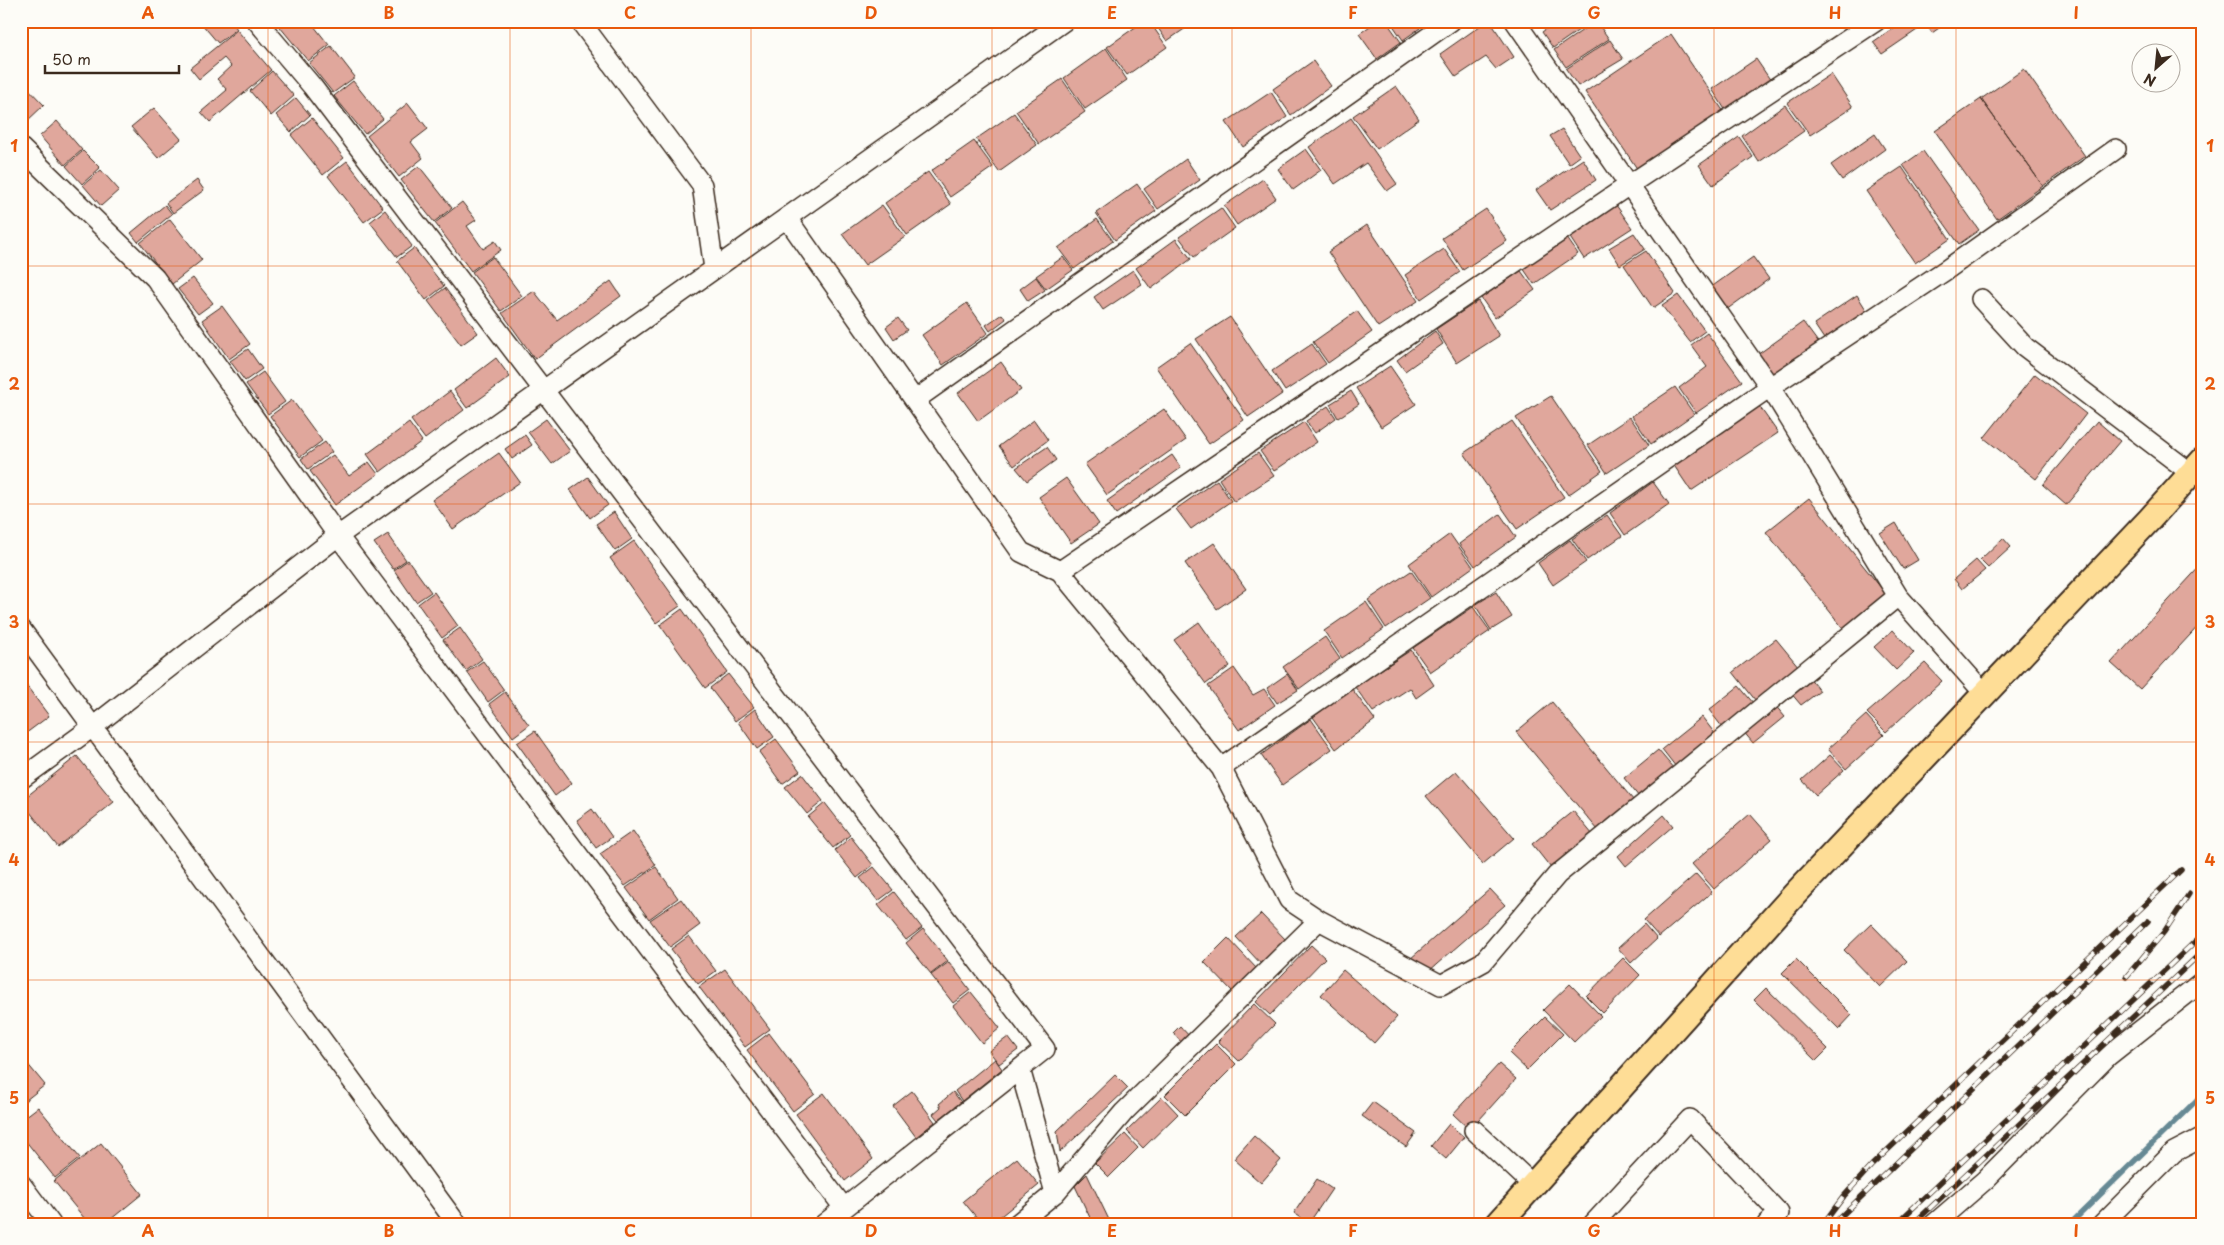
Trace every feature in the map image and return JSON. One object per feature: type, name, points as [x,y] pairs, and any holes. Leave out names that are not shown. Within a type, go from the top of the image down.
[{"type":"main road","points":[[1498,1224],[1789,902],[2197,466]]},
{"type":"street","points":[[257,21],[312,86],[1045,1049],[824,1224]]},
{"type":"street","points":[[580,21],[702,185],[714,269]]},
{"type":"street","points":[[21,779],[94,726],[338,536],[1064,21]]},
{"type":"street","points":[[915,400],[1451,21]]},
{"type":"street","points":[[1515,21],[1770,387],[1898,596],[1984,693]]},
{"type":"street","points":[[1060,571],[1629,185],[1876,21]]},
{"type":"street","points":[[21,148],[154,278],[338,536],[844,1208]]},
{"type":"street","points":[[1220,768],[1770,387],[1946,270],[2116,149]]},
{"type":"street","points":[[787,218],[1021,552],[1060,571],[1220,768],[1289,900],[1319,920],[1440,985],[1483,962],[1557,875],[1898,596]]},
{"type":"street","points":[[1981,299],[2025,347],[2197,466]]},
{"type":"street","points":[[21,629],[94,726],[457,1224]]},
{"type":"street","points":[[1017,1224],[1055,1193],[1124,1112],[1319,920]]},
{"type":"street","points":[[1934,1224],[1984,1180],[2108,1056],[2203,981]]},
{"type":"street","points":[[1020,1069],[1055,1193]]},
{"type":"street","points":[[1593,1224],[1690,1119],[1779,1213],[1767,1224]]},
{"type":"street","points":[[1474,1130],[1533,1185]]},
{"type":"street","points":[[2102,1224],[2174,1152],[2203,1137]]},
{"type":"street","points":[[21,1184],[51,1224]]},
{"type":"building","points":[[203,21],[231,21],[237,29],[218,43],[201,23]]},
{"type":"building","points":[[275,21],[310,21],[329,45],[308,61]]},
{"type":"building","points":[[1144,21],[1149,21],[1167,47],[1127,75],[1107,47]]},
{"type":"building","points":[[1153,21],[1196,21],[1167,41]]},
{"type":"building","points":[[1377,21],[1386,21],[1401,42],[1377,59],[1359,34]]},
{"type":"building","points":[[1390,21],[1415,21],[1420,28],[1403,40]]},
{"type":"building","points":[[1487,21],[1490,21],[1514,57],[1496,69],[1486,57],[1456,77],[1440,54]]},
{"type":"building","points":[[1557,21],[1592,21],[1553,48],[1542,32]]},
{"type":"building","points":[[1596,21],[1609,39],[1566,67],[1554,50]]},
{"type":"building","points":[[1903,21],[1919,21],[1923,26],[1882,54],[1873,42]]},
{"type":"building","points":[[1924,21],[1949,21],[1932,33]]},
{"type":"building","points":[[237,30],[271,70],[210,122],[201,112],[227,90],[217,79],[231,66],[224,58],[199,79],[190,68]]},
{"type":"building","points":[[1671,34],[1724,112],[1638,170],[1585,92]]},
{"type":"building","points":[[1610,40],[1623,59],[1578,86],[1566,69]]},
{"type":"building","points":[[331,46],[355,77],[333,93],[309,63]]},
{"type":"building","points":[[1106,48],[1127,80],[1085,109],[1064,78]]},
{"type":"building","points":[[1756,59],[1771,81],[1726,111],[1712,89]]},
{"type":"building","points":[[1313,61],[1331,86],[1291,115],[1273,89]]},
{"type":"building","points":[[2024,69],[2085,156],[2043,186],[1981,99]]},
{"type":"building","points":[[272,71],[294,96],[271,116],[250,91]]},
{"type":"building","points":[[1831,74],[1853,107],[1810,135],[1787,103]]},
{"type":"building","points":[[1062,79],[1085,112],[1039,144],[1016,111]]},
{"type":"building","points":[[21,81],[44,105],[26,122],[21,117]]},
{"type":"building","points":[[353,81],[383,119],[365,134],[334,96]]},
{"type":"building","points":[[1396,86],[1419,119],[1377,149],[1353,116]]},
{"type":"building","points":[[1271,92],[1287,117],[1243,147],[1226,122]]},
{"type":"building","points":[[296,98],[310,115],[291,132],[276,115]]},
{"type":"building","points":[[1981,99],[2043,186],[1997,219],[1935,131]]},
{"type":"building","points":[[408,103],[428,129],[411,142],[423,158],[399,177],[367,136]]},
{"type":"building","points":[[1785,105],[1804,131],[1759,162],[1742,136]]},
{"type":"building","points":[[154,108],[181,139],[158,158],[131,127]]},
{"type":"building","points":[[1014,113],[1037,145],[999,172],[976,139]]},
{"type":"building","points":[[312,118],[344,158],[323,175],[291,135]]},
{"type":"building","points":[[1351,118],[1397,184],[1387,191],[1366,163],[1335,184],[1309,147]]},
{"type":"building","points":[[57,121],[82,150],[65,165],[40,136]]},
{"type":"building","points":[[1562,129],[1580,156],[1569,164],[1550,136]]},
{"type":"building","points":[[1875,134],[1885,149],[1842,180],[1831,165]]},
{"type":"building","points":[[1739,137],[1753,157],[1713,185],[1699,165]]},
{"type":"building","points":[[974,141],[993,167],[950,197],[931,171]]},
{"type":"building","points":[[1306,149],[1321,170],[1293,190],[1278,169]]},
{"type":"building","points":[[83,151],[100,168],[82,184],[66,166]]},
{"type":"building","points":[[1923,151],[1979,230],[1959,244],[1903,165]]},
{"type":"building","points":[[1186,159],[1200,180],[1158,209],[1144,189]]},
{"type":"building","points":[[1583,159],[1596,180],[1550,210],[1536,190]]},
{"type":"building","points":[[347,161],[383,208],[364,222],[328,176]]},
{"type":"building","points":[[419,166],[452,208],[434,222],[401,180]]},
{"type":"building","points":[[1902,167],[1950,239],[1915,263],[1866,191]]},
{"type":"building","points":[[101,170],[119,190],[101,206],[83,185]]},
{"type":"building","points":[[928,172],[951,204],[907,235],[885,203]]},
{"type":"building","points":[[1263,179],[1276,198],[1237,225],[1224,206]]},
{"type":"building","points":[[197,180],[204,190],[173,213],[166,203]]},
{"type":"building","points":[[1137,184],[1156,211],[1115,240],[1096,213]]},
{"type":"building","points":[[462,202],[476,220],[467,226],[483,249],[495,241],[501,250],[471,271],[435,223]]},
{"type":"building","points":[[165,205],[172,214],[138,242],[131,233]]},
{"type":"building","points":[[882,205],[905,237],[865,265],[842,234]]},
{"type":"building","points":[[1616,205],[1632,228],[1584,259],[1569,236]]},
{"type":"building","points":[[1221,208],[1235,228],[1194,257],[1179,237]]},
{"type":"building","points":[[1486,209],[1507,241],[1463,270],[1442,238]]},
{"type":"building","points":[[385,210],[412,246],[397,257],[370,222]]},
{"type":"building","points":[[170,219],[202,260],[172,284],[140,243]]},
{"type":"building","points":[[1097,219],[1113,241],[1074,269],[1058,248]]},
{"type":"building","points":[[1367,225],[1418,301],[1378,327],[1328,252]]},
{"type":"building","points":[[1634,233],[1645,249],[1620,265],[1609,248]]},
{"type":"building","points":[[1567,238],[1578,254],[1534,284],[1523,268]]},
{"type":"building","points":[[1176,239],[1191,259],[1151,289],[1136,268]]},
{"type":"building","points":[[414,248],[444,286],[426,300],[397,261]]},
{"type":"building","points":[[1444,249],[1460,272],[1421,299],[1405,275]]},
{"type":"building","points":[[1646,251],[1675,293],[1653,308],[1624,265]]},
{"type":"building","points":[[493,257],[522,296],[501,311],[472,272]]},
{"type":"building","points":[[1063,257],[1073,270],[1046,289],[1036,276]]},
{"type":"building","points":[[1753,257],[1769,279],[1726,310],[1710,288]]},
{"type":"building","points":[[1133,270],[1142,284],[1103,310],[1094,297]]},
{"type":"building","points":[[1521,271],[1535,290],[1495,318],[1481,298]]},
{"type":"building","points":[[1036,277],[1045,290],[1028,301],[1020,289]]},
{"type":"building","points":[[193,278],[213,303],[198,314],[178,289]]},
{"type":"building","points":[[611,281],[621,296],[535,359],[502,313],[534,291],[557,320]]},
{"type":"building","points":[[445,288],[478,333],[461,345],[428,301]]},
{"type":"building","points":[[1678,295],[1705,331],[1690,342],[1662,306]]},
{"type":"building","points":[[1857,295],[1867,311],[1824,339],[1814,324]]},
{"type":"building","points":[[1478,301],[1499,336],[1457,363],[1436,329]]},
{"type":"building","points":[[967,303],[988,333],[943,365],[922,335]]},
{"type":"building","points":[[222,306],[250,344],[229,359],[202,320]]},
{"type":"building","points":[[1357,311],[1372,332],[1328,363],[1313,342]]},
{"type":"building","points":[[1002,314],[1006,319],[990,331],[986,325]]},
{"type":"building","points":[[1230,317],[1282,394],[1248,417],[1196,339]]},
{"type":"building","points":[[898,318],[907,330],[894,339],[886,327]]},
{"type":"building","points":[[1803,322],[1820,345],[1772,379],[1757,355]]},
{"type":"building","points":[[1435,331],[1443,344],[1405,371],[1397,360]]},
{"type":"building","points":[[1707,333],[1742,381],[1696,413],[1679,388],[1707,367],[1691,345]]},
{"type":"building","points":[[1190,343],[1244,420],[1209,444],[1156,367]]},
{"type":"building","points":[[1312,344],[1326,364],[1285,391],[1272,371]]},
{"type":"building","points":[[248,349],[262,369],[245,381],[230,361]]},
{"type":"building","points":[[496,358],[510,377],[467,408],[454,390]]},
{"type":"building","points":[[1001,362],[1021,390],[978,421],[958,393]]},
{"type":"building","points":[[1390,366],[1416,404],[1381,427],[1356,388]]},
{"type":"building","points":[[263,372],[285,402],[268,414],[246,384]]},
{"type":"building","points":[[2035,374],[2086,414],[2036,479],[1984,438]]},
{"type":"building","points":[[1675,387],[1694,414],[1651,444],[1632,416]]},
{"type":"building","points":[[450,391],[464,410],[425,439],[411,420]]},
{"type":"building","points":[[1351,391],[1359,404],[1338,418],[1330,404]]},
{"type":"building","points":[[1551,396],[1602,471],[1568,495],[1516,418]]},
{"type":"building","points":[[292,400],[322,441],[300,457],[270,416]]},
{"type":"building","points":[[1328,406],[1336,418],[1315,433],[1306,421]]},
{"type":"building","points":[[1759,406],[1778,433],[1691,491],[1673,464]]},
{"type":"building","points":[[1164,409],[1186,440],[1107,495],[1085,464]]},
{"type":"building","points":[[1630,417],[1649,445],[1607,473],[1588,445]]},
{"type":"building","points":[[546,419],[570,451],[552,464],[528,432]]},
{"type":"building","points":[[1034,420],[1048,440],[1014,466],[999,446]]},
{"type":"building","points":[[1512,421],[1564,497],[1517,529],[1464,453]]},
{"type":"building","points":[[2097,421],[2120,441],[2066,505],[2043,485]]},
{"type":"building","points":[[1304,422],[1317,442],[1274,471],[1260,451]]},
{"type":"building","points":[[409,423],[422,441],[380,472],[367,454]]},
{"type":"building","points":[[525,435],[532,445],[512,459],[505,449]]},
{"type":"building","points":[[325,442],[332,452],[308,469],[301,459]]},
{"type":"building","points":[[1047,447],[1056,460],[1027,481],[1016,468]]},
{"type":"building","points":[[499,453],[520,482],[453,529],[432,500]]},
{"type":"building","points":[[1258,453],[1274,476],[1234,502],[1219,479]]},
{"type":"building","points":[[333,455],[349,476],[369,462],[378,474],[335,505],[310,471]]},
{"type":"building","points":[[1172,455],[1181,468],[1116,514],[1107,501]]},
{"type":"building","points":[[588,477],[608,505],[590,518],[570,490]]},
{"type":"building","points":[[1066,478],[1099,524],[1071,543],[1039,497]]},
{"type":"building","points":[[1217,480],[1231,501],[1191,529],[1176,509]]},
{"type":"building","points":[[1653,482],[1669,504],[1625,535],[1610,513]]},
{"type":"building","points":[[1809,498],[1886,594],[1843,628],[1766,532]]},
{"type":"building","points":[[614,512],[632,539],[615,551],[596,524]]},
{"type":"building","points":[[1500,514],[1516,537],[1475,566],[1459,544]]},
{"type":"building","points":[[1607,515],[1622,536],[1587,560],[1572,539]]},
{"type":"building","points":[[1896,523],[1918,560],[1903,569],[1880,533]]},
{"type":"building","points":[[388,534],[406,560],[393,569],[374,543]]},
{"type":"building","points":[[1450,534],[1473,567],[1431,597],[1409,564]]},
{"type":"building","points":[[2003,538],[2011,547],[1988,568],[1980,560]]},
{"type":"building","points":[[1570,540],[1586,562],[1553,585],[1538,563]]},
{"type":"building","points":[[634,541],[680,606],[656,623],[610,558]]},
{"type":"building","points":[[1214,543],[1246,589],[1217,609],[1185,563]]},
{"type":"building","points":[[408,560],[431,592],[416,602],[394,570]]},
{"type":"building","points":[[1976,560],[1985,570],[1962,589],[1954,579]]},
{"type":"building","points":[[2203,563],[2203,621],[2140,689],[2111,663]]},
{"type":"building","points":[[1411,571],[1430,598],[1386,628],[1368,600]]},
{"type":"building","points":[[434,592],[458,626],[442,638],[418,604]]},
{"type":"building","points":[[1496,592],[1512,617],[1491,630],[1475,605]]},
{"type":"building","points":[[1366,602],[1384,629],[1342,658],[1324,631]]},
{"type":"building","points":[[1473,607],[1490,631],[1430,672],[1413,648]]},
{"type":"building","points":[[682,609],[727,672],[705,688],[660,625]]},
{"type":"building","points":[[1199,622],[1230,666],[1206,684],[1174,640]]},
{"type":"building","points":[[460,628],[482,659],[466,671],[443,640]]},
{"type":"building","points":[[1893,630],[1914,653],[1896,670],[1874,647]]},
{"type":"building","points":[[1325,637],[1340,659],[1299,689],[1283,667]]},
{"type":"building","points":[[1776,639],[1799,667],[1756,701],[1733,672]]},
{"type":"building","points":[[1411,650],[1434,685],[1416,698],[1410,688],[1373,712],[1355,687]]},
{"type":"building","points":[[483,661],[504,690],[488,702],[467,672]]},
{"type":"building","points":[[1925,663],[1942,681],[1886,732],[1867,713]]},
{"type":"building","points":[[1234,668],[1253,695],[1264,689],[1275,705],[1239,730],[1208,686]]},
{"type":"building","points":[[728,674],[754,707],[735,721],[710,688]]},
{"type":"building","points":[[1287,674],[1298,690],[1277,703],[1267,688]]},
{"type":"building","points":[[1809,677],[1820,691],[1801,705],[1790,692]]},
{"type":"building","points":[[26,685],[49,716],[21,737],[21,689]]},
{"type":"building","points":[[1739,686],[1754,704],[1723,728],[1709,710]]},
{"type":"building","points":[[1352,689],[1375,720],[1336,749],[1313,717]]},
{"type":"building","points":[[505,692],[529,725],[513,737],[489,704]]},
{"type":"building","points":[[1552,702],[1634,801],[1598,830],[1516,732]]},
{"type":"building","points":[[1774,704],[1785,717],[1753,743],[1742,730]]},
{"type":"building","points":[[755,709],[774,737],[757,749],[738,722]]},
{"type":"building","points":[[1866,715],[1884,735],[1846,769],[1828,749]]},
{"type":"building","points":[[1702,717],[1716,735],[1676,767],[1662,749]]},
{"type":"building","points":[[1311,719],[1332,749],[1282,785],[1261,755]]},
{"type":"building","points":[[535,731],[572,783],[555,796],[517,743]]},
{"type":"building","points":[[776,739],[800,771],[782,784],[759,752]]},
{"type":"building","points":[[1658,750],[1674,769],[1639,797],[1624,778]]},
{"type":"building","points":[[1830,755],[1844,770],[1816,795],[1802,780]]},
{"type":"building","points":[[77,756],[114,802],[58,847],[21,801]]},
{"type":"building","points":[[1456,771],[1514,838],[1483,864],[1426,796]]},
{"type":"building","points":[[802,774],[823,801],[807,814],[785,787]]},
{"type":"building","points":[[825,803],[850,835],[833,848],[808,817]]},
{"type":"building","points":[[592,809],[612,837],[596,848],[577,820]]},
{"type":"building","points":[[1573,811],[1593,835],[1551,868],[1532,844]]},
{"type":"building","points":[[1750,814],[1772,839],[1714,889],[1692,864]]},
{"type":"building","points":[[1664,815],[1673,826],[1626,866],[1618,856]]},
{"type":"building","points":[[633,831],[656,865],[625,886],[600,854]]},
{"type":"building","points":[[851,837],[873,865],[857,878],[835,850]]},
{"type":"building","points":[[656,867],[678,898],[649,919],[626,888]]},
{"type":"building","points":[[874,867],[893,890],[878,901],[860,878]]},
{"type":"building","points":[[1696,874],[1712,892],[1659,937],[1644,920]]},
{"type":"building","points":[[1490,889],[1505,905],[1429,971],[1410,959]]},
{"type":"building","points":[[894,892],[922,928],[906,940],[878,905]]},
{"type":"building","points":[[681,899],[700,925],[670,947],[650,920]]},
{"type":"building","points":[[1261,914],[1287,941],[1262,965],[1236,937]]},
{"type":"building","points":[[1644,924],[1657,939],[1631,963],[1618,948]]},
{"type":"building","points":[[1871,924],[1907,961],[1880,987],[1844,950]]},
{"type":"building","points":[[923,929],[948,961],[931,974],[906,943]]},
{"type":"building","points":[[689,936],[716,971],[698,984],[671,949]]},
{"type":"building","points":[[1228,938],[1257,969],[1233,992],[1204,962]]},
{"type":"building","points":[[1311,945],[1325,958],[1270,1015],[1256,1002]]},
{"type":"building","points":[[1623,958],[1640,975],[1603,1013],[1586,996]]},
{"type":"building","points":[[1796,959],[1852,1015],[1839,1029],[1782,973]]},
{"type":"building","points":[[949,962],[970,990],[953,1003],[931,975]]},
{"type":"building","points":[[725,969],[770,1029],[745,1047],[699,987]]},
{"type":"building","points":[[1343,970],[1397,1017],[1374,1043],[1321,995]]},
{"type":"building","points":[[1570,984],[1601,1016],[1574,1042],[1543,1010]]},
{"type":"building","points":[[1766,988],[1828,1049],[1816,1061],[1754,1000]]},
{"type":"building","points":[[971,992],[1000,1028],[982,1043],[953,1006]]},
{"type":"building","points":[[1254,1004],[1275,1024],[1239,1061],[1218,1041]]},
{"type":"building","points":[[1545,1017],[1563,1034],[1527,1070],[1509,1053]]},
{"type":"building","points":[[1180,1026],[1190,1037],[1183,1044],[1173,1033]]},
{"type":"building","points":[[769,1033],[815,1094],[793,1111],[747,1050]]},
{"type":"building","points":[[1008,1037],[1018,1050],[999,1064],[989,1051]]},
{"type":"building","points":[[1216,1044],[1236,1064],[1185,1115],[1165,1095]]},
{"type":"building","points":[[21,1056],[45,1085],[21,1104]]},
{"type":"building","points":[[995,1059],[1002,1069],[962,1101],[955,1091]]},
{"type":"building","points":[[1499,1064],[1516,1079],[1470,1130],[1453,1114]]},
{"type":"building","points":[[1115,1075],[1128,1088],[1060,1152],[1057,1131]]},
{"type":"building","points":[[912,1091],[935,1122],[916,1137],[893,1106]]},
{"type":"building","points":[[953,1092],[961,1102],[938,1120],[933,1114],[941,1107],[939,1104]]},
{"type":"building","points":[[824,1093],[873,1159],[845,1181],[796,1114]]},
{"type":"building","points":[[1162,1097],[1178,1114],[1143,1148],[1127,1131]]},
{"type":"building","points":[[1373,1102],[1416,1133],[1406,1147],[1362,1116]]},
{"type":"building","points":[[38,1107],[80,1158],[55,1178],[21,1135],[21,1120]]},
{"type":"building","points":[[1449,1124],[1464,1137],[1446,1159],[1431,1146]]},
{"type":"building","points":[[1125,1134],[1138,1148],[1109,1177],[1095,1163]]},
{"type":"building","points":[[1254,1136],[1281,1160],[1261,1183],[1234,1159]]},
{"type":"building","points":[[101,1143],[142,1194],[105,1224],[89,1224],[54,1181]]},
{"type":"building","points":[[1017,1158],[1039,1185],[991,1224],[982,1224],[963,1201]]},
{"type":"building","points":[[1087,1174],[1111,1224],[1093,1224],[1075,1186]]},
{"type":"building","points":[[1317,1179],[1332,1189],[1309,1223],[1294,1213]]},
{"type":"waterway","points":[[2070,1224],[2203,1094]]},
{"type":"railway","points":[[1823,1224],[1844,1196],[1872,1165],[2181,870]]},
{"type":"railway","points":[[2126,977],[2164,932],[2189,894]]},
{"type":"railway","points":[[1833,1224],[2148,921]]},
{"type":"railway","points":[[1896,1224],[2203,934]]},
{"type":"railway","points":[[1913,1224],[2203,951]]}]
